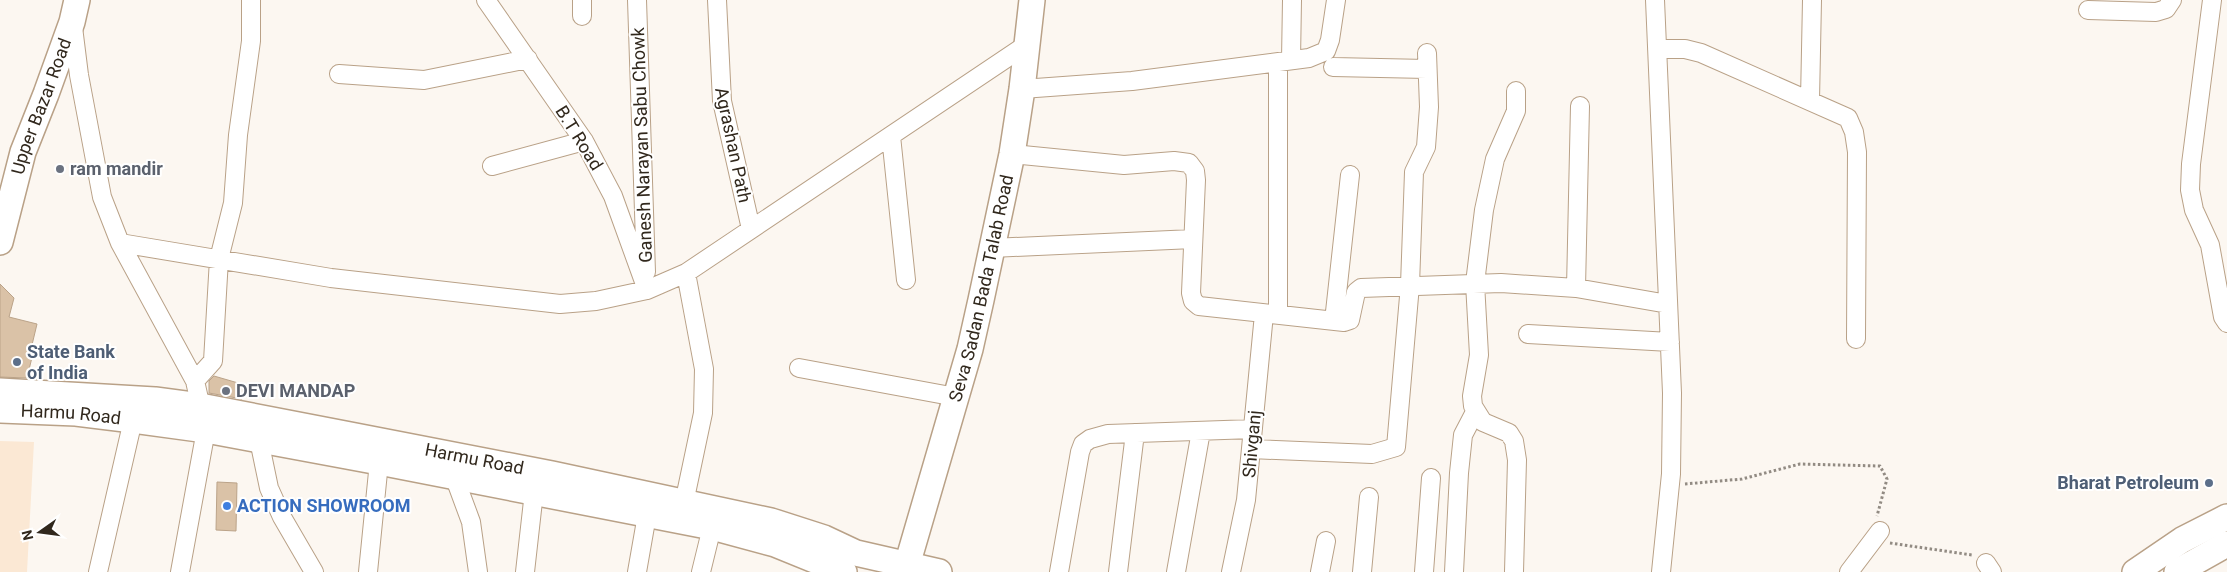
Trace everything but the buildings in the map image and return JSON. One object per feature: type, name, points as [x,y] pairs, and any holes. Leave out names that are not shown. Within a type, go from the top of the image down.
[{"type":"main road","name":"Seva Sadan Bada Talab Road","points":[[906,568],[970,349],[1012,154],[1022,89],[1032,0]]},
{"type":"main road","name":"Upper Bazar Road","points":[[0,242],[23,152],[46,94],[74,11]]},
{"type":"main road","name":"Harmu Road","points":[[0,391],[146,399],[200,406],[542,472],[771,521],[824,538],[856,553],[906,568],[939,572]]},
{"type":"main road","name":"Harmu Road","points":[[0,410],[76,413],[206,430],[454,476],[712,527],[775,544],[815,567],[844,572]]},
{"type":"main road","points":[[2135,572],[2182,540],[2227,517]]},
{"type":"main road","points":[[2177,572],[2227,544]]},
{"type":"street","points":[[195,381],[213,361],[218,259],[232,203],[238,135],[250,40],[251,0]]},
{"type":"street","name":"B.T Road","points":[[486,0],[584,141],[613,196],[647,290]]},
{"type":"street","name":"Ganesh Narayan Sabu Chowk","points":[[637,0],[647,290]]},
{"type":"street","name":"Agrashan Path","points":[[717,0],[722,101],[751,229]]},
{"type":"street","name":"Shivganj","points":[[1231,572],[1246,500],[1253,429],[1271,314],[1285,61],[1292,0]]},
{"type":"street","points":[[1022,89],[1132,81],[1309,58],[1326,50],[1330,40],[1336,0]]},
{"type":"street","points":[[1655,0],[1672,393],[1670,485],[1661,572]]},
{"type":"street","points":[[1810,100],[1812,0]]},
{"type":"street","points":[[2088,10],[2156,12],[2166,9],[2172,0]]},
{"type":"street","points":[[2212,0],[2191,164],[2190,190],[2194,210],[2210,245],[2223,317],[2227,323]]},
{"type":"street","points":[[74,11],[79,75],[102,197],[120,243],[195,381],[206,430],[180,572]]},
{"type":"street","points":[[120,243],[331,278],[560,304],[596,301],[647,290],[686,273],[1026,45]]},
{"type":"street","points":[[1657,49],[1685,50],[1701,53],[1848,118],[1854,132],[1857,152],[1856,339]]},
{"type":"street","points":[[339,74],[424,80],[528,58]]},
{"type":"street","points":[[1251,450],[1372,454],[1396,447],[1410,285],[1414,172],[1423,157],[1429,107],[1427,61],[1333,67]]},
{"type":"street","points":[[1514,572],[1517,460],[1514,441],[1508,433],[1483,422],[1475,412],[1472,396],[1479,355],[1476,283],[1489,183],[1499,148],[1515,116],[1516,91]]},
{"type":"street","points":[[1576,288],[1580,106]]},
{"type":"street","points":[[891,136],[906,280]]},
{"type":"street","points":[[492,166],[584,141]]},
{"type":"street","points":[[1012,154],[1124,165],[1174,161],[1189,163],[1195,171],[1196,180],[1190,281],[1194,301],[1199,306],[1334,321],[1350,320],[1356,292],[1361,288],[1476,283],[1576,288],[1668,304]]},
{"type":"street","points":[[1334,321],[1350,175]]},
{"type":"street","points":[[992,248],[1193,239]]},
{"type":"street","points":[[684,502],[703,413],[704,369],[686,273]]},
{"type":"street","points":[[1528,334],[1670,342]]},
{"type":"street","points":[[798,368],[956,397]]},
{"type":"street","points":[[1454,572],[1459,472],[1463,435],[1475,412]]},
{"type":"street","points":[[98,572],[134,420]]},
{"type":"street","points":[[1059,572],[1077,463],[1083,444],[1090,438],[1108,434],[1253,429]]},
{"type":"street","points":[[1176,572],[1201,431]]},
{"type":"street","points":[[1118,572],[1135,433]]},
{"type":"street","points":[[259,440],[270,488],[282,517],[314,572]]},
{"type":"street","points":[[368,572],[379,462]]},
{"type":"street","points":[[454,476],[473,530],[478,572]]},
{"type":"street","points":[[1424,572],[1431,478]]},
{"type":"street","points":[[525,572],[534,492]]},
{"type":"street","points":[[1362,572],[1369,497]]},
{"type":"street","points":[[637,572],[648,515]]},
{"type":"street","points":[[701,572],[712,527]]},
{"type":"street","points":[[1850,572],[1880,531]]},
{"type":"street","points":[[1320,572],[1326,541]]},
{"type":"path","points":[[1670,485],[1723,483],[1800,464],[1880,466],[1887,479],[1877,513],[1877,522],[1884,539],[1890,544],[1968,554],[1989,567]]},
{"type":"shaded area","points":[[0,441],[34,442],[27,572],[0,572]]},
{"type":"place","name":"ram mandir","points":[[60,169]]},
{"type":"place","name":"State Bank of India","points":[[17,362]]},
{"type":"place","name":"DEVI MANDAP","points":[[226,391]]},
{"type":"place","name":"Bharat Petroleum","points":[[2209,483]]},
{"type":"place","name":"ACTION SHOWROOM","points":[[227,506]]}]
